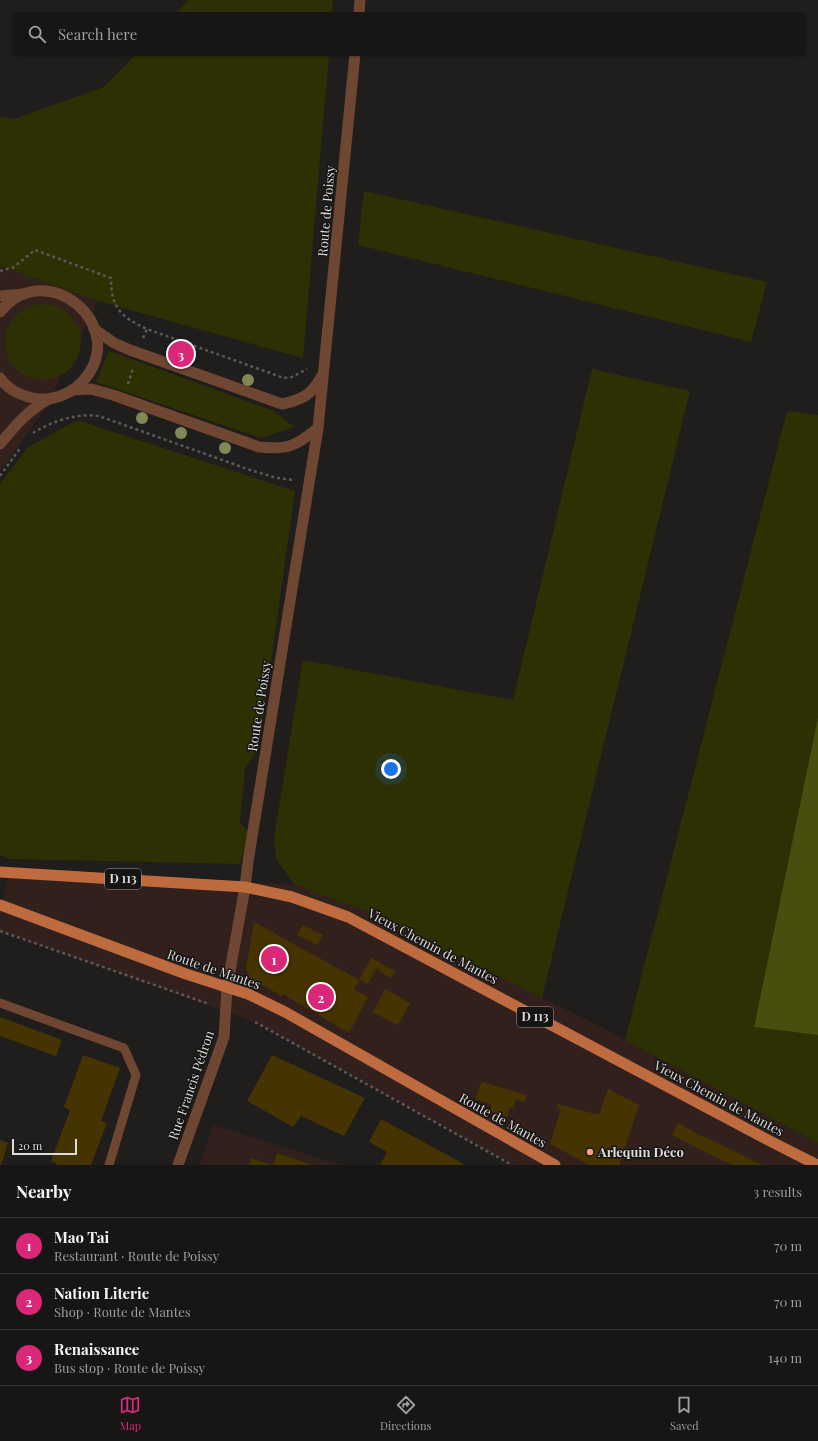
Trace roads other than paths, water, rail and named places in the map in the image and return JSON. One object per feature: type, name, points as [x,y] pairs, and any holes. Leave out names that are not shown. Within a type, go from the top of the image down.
[{"type":"main road","name":"Vieux Chemin de Mantes","points":[[0,872],[245,886],[292,897],[348,917],[759,1136],[818,1165]]},
{"type":"main road","name":"Route de Mantes","points":[[0,905],[227,988],[248,994],[285,1012],[555,1165]]},
{"type":"street","points":[[359,12],[360,0]]},
{"type":"street","name":"Route de Poissy","points":[[227,988],[245,886],[318,428],[355,56]]},
{"type":"street","points":[[0,296],[50,291],[66,296],[74,301],[86,313],[94,329],[97,346],[94,362],[86,378],[73,390]]},
{"type":"street","points":[[0,312],[12,300],[24,294]]},
{"type":"street","name":"Route de Poissy","points":[[94,329],[114,343],[130,350],[282,404],[298,400],[315,390],[325,369]]},
{"type":"street","points":[[0,378],[8,386],[23,395],[48,399]]},
{"type":"street","points":[[0,444],[28,412],[48,399],[73,390],[91,389],[113,395],[259,447],[279,449],[289,447],[306,438],[318,428]]},
{"type":"street","name":"Rue Francis Pédron","points":[[178,1165],[224,1037],[227,988]]},
{"type":"lane","points":[[0,1003],[124,1048],[136,1075],[109,1165]]},
{"type":"place","name":"Renaissance","points":[[181,354]]},
{"type":"place","name":"Mao Tai","points":[[274,959]]},
{"type":"place","name":"Nation Literie","points":[[321,997]]},
{"type":"place","name":"Arlequin Déco","points":[[590,1152]]}]
